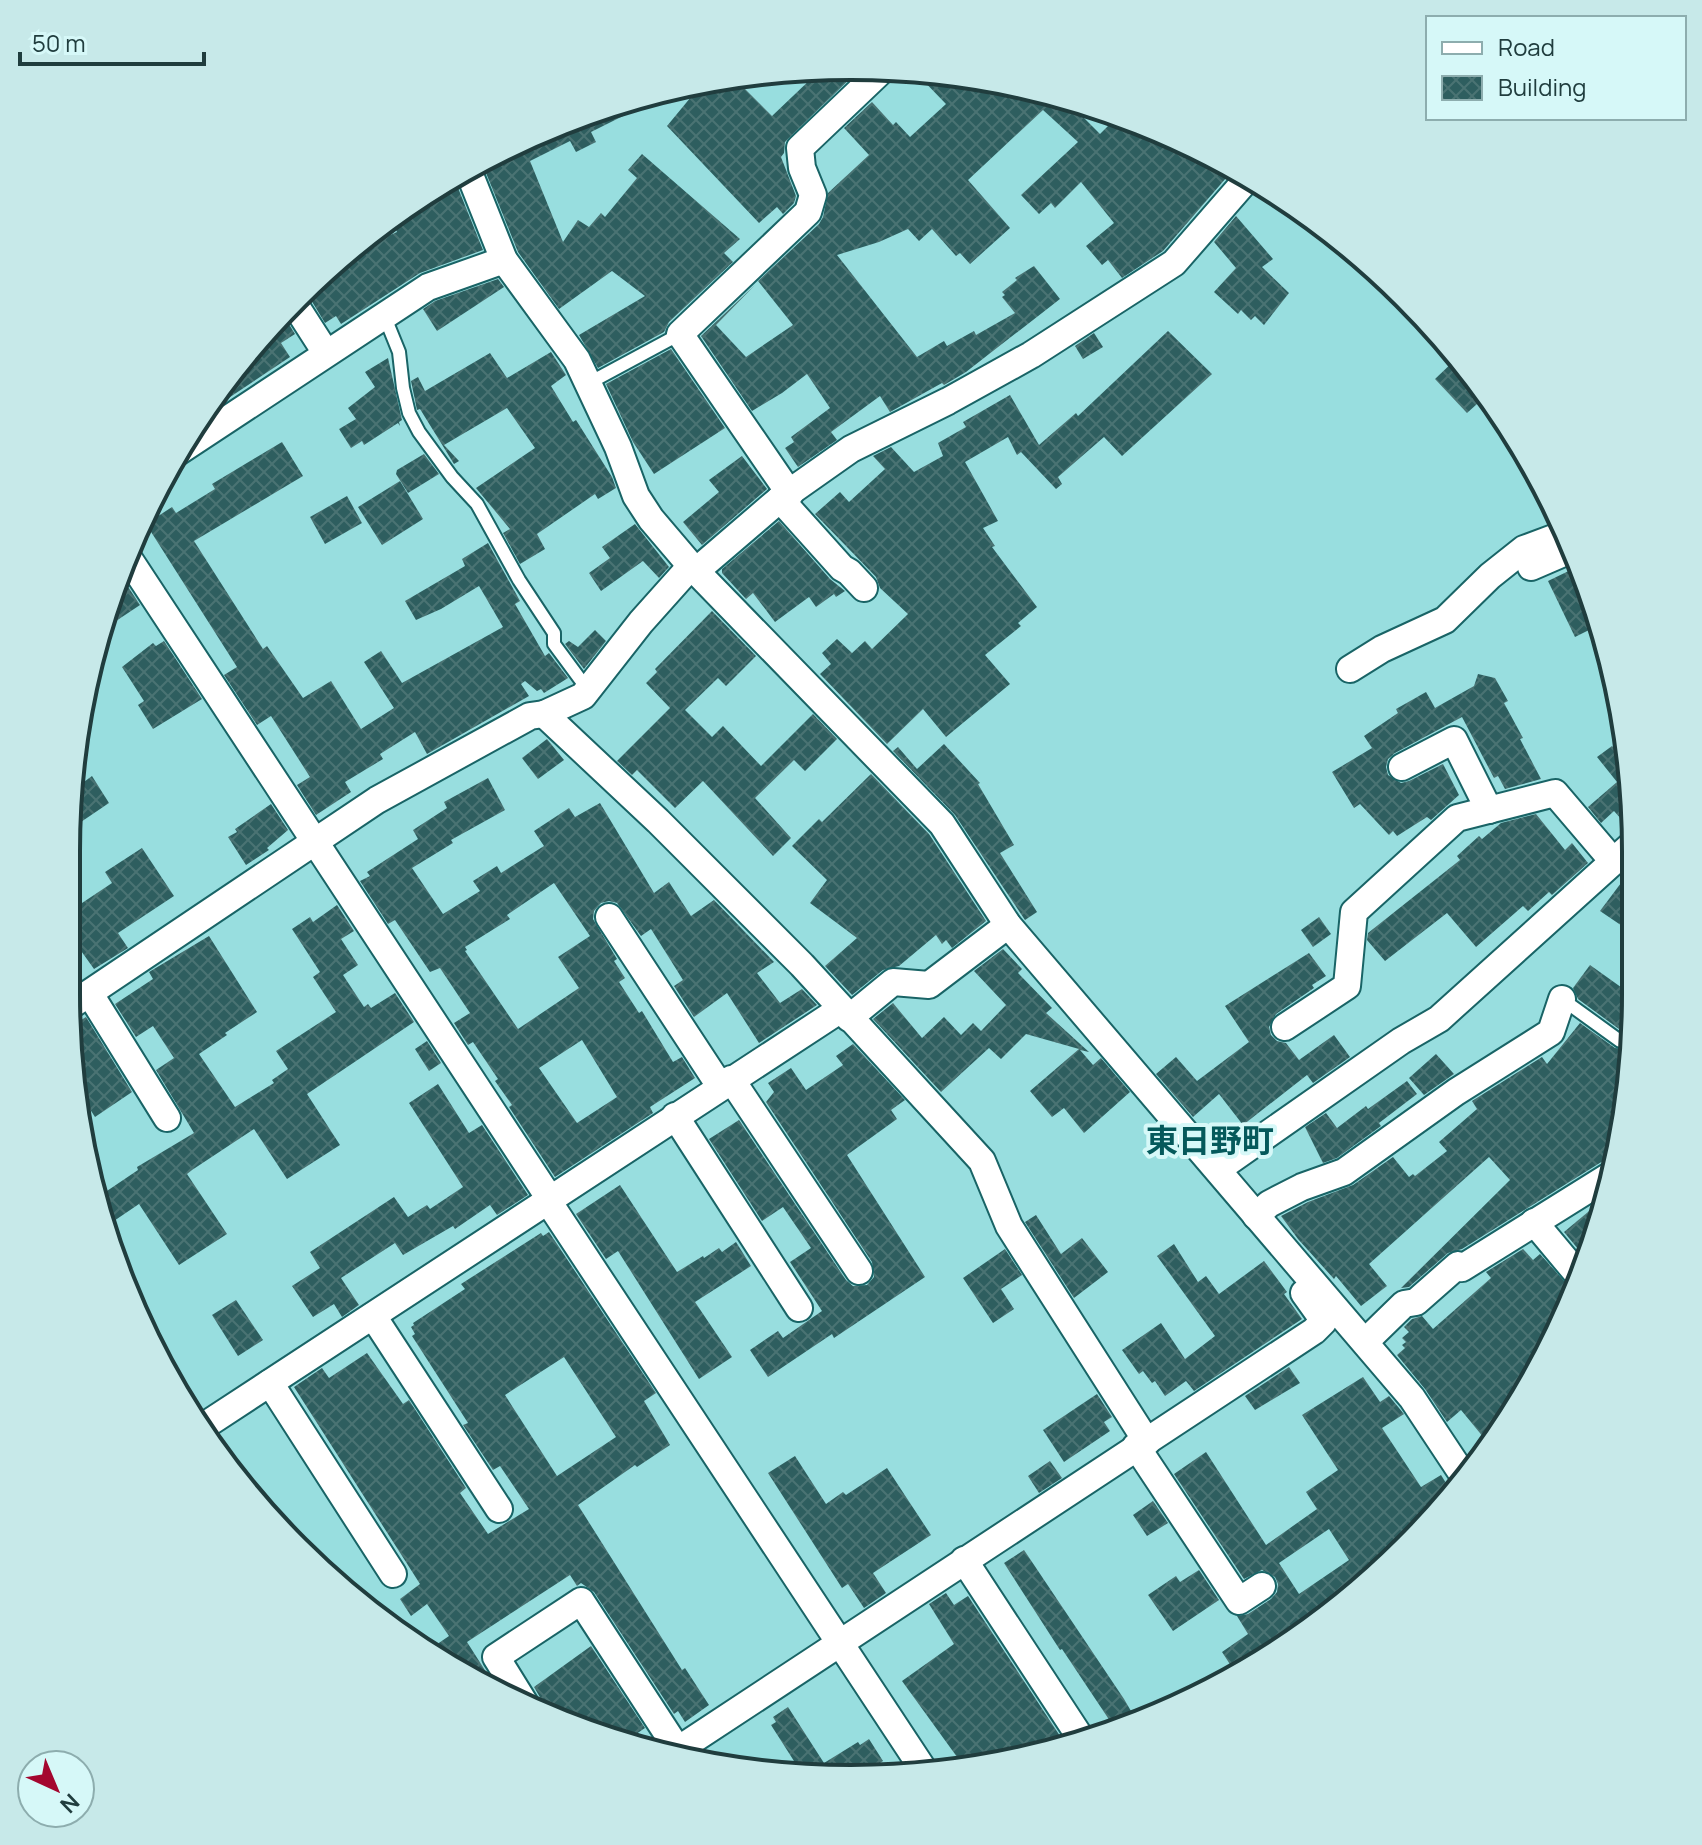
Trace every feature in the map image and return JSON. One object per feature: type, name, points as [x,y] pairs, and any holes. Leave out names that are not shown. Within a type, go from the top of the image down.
[{"type":"street","points":[[864,588],[842,568],[785,496],[680,334],[808,212],[813,195],[802,168],[800,148],[871,81]]},
{"type":"street","points":[[472,180],[504,260],[577,360],[636,496],[651,519],[694,568],[942,824],[1008,925],[1365,1342],[1462,1465]]},
{"type":"street","points":[[80,1000],[315,840],[409,781],[530,716],[544,714],[583,696],[641,622],[694,568],[785,496],[851,449],[1031,355],[1174,263],[1241,186]]},
{"type":"street","points":[[215,415],[326,353],[428,287],[504,260]]},
{"type":"street","points":[[300,312],[326,353]]},
{"type":"street","points":[[1350,669],[1382,649],[1445,620],[1490,576],[1524,549],[1555,538]]},
{"type":"street","points":[[1531,567],[1562,554]]},
{"type":"street","points":[[135,567],[918,1761]]},
{"type":"street","points":[[544,714],[658,821],[802,965],[982,1161],[1009,1226],[1239,1601],[1262,1586]]},
{"type":"street","points":[[1402,767],[1454,740],[1489,810]]},
{"type":"street","points":[[1285,1027],[1347,986],[1354,912],[1457,818],[1555,793],[1613,861]]},
{"type":"street","points":[[1218,1169],[1401,1041],[1439,1019],[1622,853]]},
{"type":"street","points":[[609,917],[859,1271]]},
{"type":"street","points":[[210,1422],[725,1083],[893,982],[929,985],[1008,925]]},
{"type":"street","points":[[90,994],[167,1118]]},
{"type":"street","points":[[1256,1216],[1269,1204],[1302,1187],[1344,1172],[1456,1092],[1551,1032],[1562,999]]},
{"type":"street","points":[[675,1116],[799,1308]]},
{"type":"street","points":[[1365,1342],[1404,1304],[1416,1302],[1458,1265],[1462,1268],[1599,1183]]},
{"type":"street","points":[[1534,1222],[1571,1267]]},
{"type":"street","points":[[683,1746],[1314,1331],[1324,1321],[1293,1275],[1294,1260]]},
{"type":"street","points":[[373,1316],[499,1509]]},
{"type":"street","points":[[270,1383],[393,1574]]},
{"type":"street","points":[[964,1560],[1076,1731]]},
{"type":"street","points":[[515,1687],[496,1657],[581,1601],[668,1743]]},
{"type":"lane","points":[[384,315],[399,352],[409,413],[419,432],[452,477],[477,504],[519,580],[554,633],[554,644],[588,690]]},
{"type":"lane","points":[[589,383],[680,334]]},
{"type":"lane","points":[[1562,999],[1620,1041]]},
{"type":"building","points":[[849,80],[785,142],[781,157],[796,196],[794,203],[783,214],[777,207],[759,223],[667,126],[691,97],[744,88],[772,116],[808,82]]},
{"type":"building","points":[[927,85],[1001,95],[1082,116],[1100,134],[1109,125],[1146,139],[1226,178],[1163,251],[1122,278],[1108,260],[1102,265],[1086,246],[1114,223],[1081,182],[1055,208],[1051,203],[1039,214],[1021,195],[1078,142],[1043,110],[968,180],[1010,228],[970,264],[960,253],[956,256],[932,229],[919,241],[908,229],[837,255],[917,357],[944,341],[947,346],[974,331],[976,335],[1015,313],[1002,297],[1005,295],[1002,292],[1017,280],[1015,278],[1034,266],[1060,299],[966,372],[944,385],[942,383],[890,412],[880,396],[831,432],[837,440],[798,467],[785,448],[794,442],[791,437],[830,408],[807,374],[752,411],[701,336],[755,285],[716,325],[746,357],[793,325],[758,281],[819,224],[828,193],[869,155],[844,128],[872,102],[893,125],[896,122],[910,137],[946,104]]},
{"type":"building","points":[[630,113],[591,132],[596,142],[576,152],[570,141],[530,161],[563,242],[578,220],[589,227],[601,213],[605,217],[637,178],[628,170],[642,154],[740,239],[724,253],[733,262],[669,322],[664,332],[598,368],[579,335],[645,296],[612,271],[559,309],[518,252],[486,173],[556,139]]},
{"type":"building","points":[[458,188],[483,250],[420,273],[341,324],[336,316],[325,323],[312,301],[382,239],[397,232],[396,229]]},
{"type":"building","points":[[1236,216],[1273,259],[1262,267],[1289,293],[1264,325],[1255,316],[1251,320],[1241,310],[1238,314],[1214,292],[1236,268],[1214,242]]},
{"type":"building","points":[[498,279],[504,287],[437,331],[423,309],[435,301]]},
{"type":"building","points":[[289,324],[295,334],[281,343],[290,357],[227,399]]},
{"type":"building","points":[[1168,331],[1212,374],[1122,456],[1104,437],[1058,477],[1062,484],[1056,489],[1021,452],[1017,455],[1008,437],[965,462],[998,521],[983,528],[995,546],[992,547],[1037,607],[1018,623],[1021,626],[985,655],[1010,684],[946,737],[923,709],[887,744],[820,674],[831,664],[822,653],[837,639],[852,653],[865,641],[872,649],[908,614],[880,588],[876,577],[815,514],[840,492],[849,502],[885,469],[873,456],[891,447],[914,472],[943,456],[938,443],[966,427],[963,422],[1010,395],[1039,445],[1076,413],[1078,416]]},
{"type":"building","points":[[1094,333],[1103,347],[1083,359],[1075,346]]},
{"type":"building","points":[[671,349],[725,428],[654,474],[633,442],[606,384]]},
{"type":"building","points":[[551,352],[566,375],[551,386],[573,422],[576,420],[616,488],[598,499],[595,494],[537,534],[545,549],[520,564],[503,533],[510,529],[476,488],[535,448],[507,408],[444,445],[459,461],[454,464],[420,409],[417,410],[411,381],[418,377],[425,391],[490,353],[507,378]]},
{"type":"building","points":[[388,358],[402,420],[400,426],[398,423],[364,445],[362,441],[351,448],[339,429],[356,419],[348,408],[375,387],[365,372]]},
{"type":"building","points":[[1449,365],[1478,403],[1467,413],[1435,379]]},
{"type":"building","points":[[282,442],[303,476],[194,541],[263,649],[267,646],[303,698],[331,681],[361,729],[394,708],[364,662],[381,651],[402,683],[503,627],[479,586],[416,620],[405,601],[465,566],[462,559],[488,543],[520,601],[515,604],[545,656],[549,653],[568,678],[544,693],[525,681],[521,684],[529,696],[427,754],[415,732],[380,754],[383,759],[345,782],[351,792],[316,815],[297,785],[310,777],[271,716],[257,725],[224,675],[237,667],[150,531],[157,517],[172,507],[176,513],[215,489],[212,484]]},
{"type":"building","points":[[424,454],[439,474],[408,493],[396,474],[397,470]]},
{"type":"building","points":[[742,456],[767,489],[702,545],[683,522],[719,492],[709,480]]},
{"type":"building","points":[[400,481],[423,519],[382,545],[358,507]]},
{"type":"building","points":[[347,496],[362,523],[325,544],[310,517]]},
{"type":"building","points":[[779,521],[830,579],[845,591],[836,597],[834,594],[816,607],[809,597],[775,622],[753,593],[746,599],[722,573],[722,569]]},
{"type":"building","points":[[635,524],[669,567],[659,578],[643,561],[601,591],[589,573],[610,558],[602,547]]},
{"type":"building","points":[[1569,571],[1589,630],[1575,637],[1548,581]]},
{"type":"building","points":[[128,586],[140,605],[115,622]]},
{"type":"building","points":[[712,611],[756,656],[726,686],[718,678],[685,710],[712,737],[723,726],[761,766],[813,714],[837,739],[805,771],[794,760],[755,798],[791,838],[773,856],[703,781],[675,808],[637,770],[632,775],[617,761],[670,708],[646,683],[657,672],[655,669]]},
{"type":"building","points":[[595,630],[606,641],[584,669],[565,644],[569,641],[578,647]]},
{"type":"building","points":[[164,641],[202,699],[153,729],[138,705],[144,701],[122,667],[153,643],[156,646]]},
{"type":"building","points":[[1478,674],[1495,678],[1508,701],[1504,703],[1523,738],[1520,739],[1541,779],[1505,789],[1498,776],[1494,778],[1462,717],[1388,759],[1388,775],[1401,783],[1443,764],[1459,795],[1431,820],[1427,817],[1397,836],[1393,831],[1389,835],[1360,804],[1354,808],[1332,772],[1372,748],[1364,736],[1398,713],[1396,709],[1426,692],[1435,708],[1474,686]]},
{"type":"building","points":[[547,739],[564,760],[538,779],[522,758]]},
{"type":"building","points":[[944,744],[980,783],[1014,845],[1000,853],[1037,912],[1025,920],[955,815],[893,751],[898,747],[917,769]]},
{"type":"building","points":[[1612,746],[1615,749],[1620,801],[1621,819],[1614,811],[1601,823],[1588,807],[1617,782],[1597,757]]},
{"type":"building","points":[[871,774],[929,834],[986,921],[952,948],[946,940],[942,944],[936,935],[899,966],[883,970],[852,995],[825,966],[857,938],[810,903],[827,880],[792,846],[819,819],[822,822]]},
{"type":"building","points":[[92,776],[109,803],[81,822],[82,801],[84,782]]},
{"type":"building","points":[[488,778],[505,810],[451,840],[453,843],[412,868],[443,914],[480,891],[473,881],[497,866],[501,873],[544,846],[534,831],[569,808],[575,817],[600,803],[654,893],[669,882],[691,916],[714,900],[774,962],[757,973],[780,1003],[802,989],[817,1005],[759,1043],[727,993],[694,1017],[674,986],[683,980],[651,929],[641,936],[617,903],[601,903],[594,911],[593,919],[625,978],[619,982],[639,1013],[642,1011],[673,1062],[682,1057],[695,1078],[650,1107],[653,1113],[555,1177],[509,1107],[512,1105],[495,1081],[498,1079],[473,1042],[468,1045],[454,1023],[470,1013],[440,968],[430,972],[395,920],[388,924],[360,881],[370,876],[367,872],[418,839],[413,830],[447,808],[444,802]],"holes":[[[554,883],[590,936],[558,957],[579,988],[518,1029],[465,947],[510,919],[507,915]],[[582,1040],[617,1097],[577,1123],[539,1068]]]},
{"type":"building","points":[[271,804],[288,830],[267,848],[269,850],[246,865],[228,837]]},
{"type":"building","points":[[1536,814],[1565,850],[1572,843],[1588,863],[1552,895],[1549,892],[1528,911],[1523,906],[1476,947],[1447,913],[1385,961],[1367,940],[1368,933],[1460,860],[1457,856],[1479,836],[1482,839],[1501,823]]},
{"type":"building","points":[[142,848],[174,896],[118,933],[128,948],[94,969],[80,949],[80,904],[112,883],[105,872]]},
{"type":"building","points":[[1622,882],[1622,926],[1600,911]]},
{"type":"building","points":[[337,905],[354,931],[341,939],[358,965],[343,975],[364,1007],[368,1004],[371,1008],[395,993],[414,1022],[307,1094],[340,1145],[287,1179],[254,1129],[187,1174],[227,1234],[179,1265],[139,1204],[114,1221],[106,1194],[138,1170],[137,1167],[194,1133],[156,1070],[174,1058],[153,1026],[136,1037],[115,1004],[153,979],[149,972],[209,936],[257,1012],[199,1054],[235,1107],[274,1083],[272,1080],[288,1069],[276,1051],[336,1012],[313,977],[320,972],[292,929],[310,917],[313,922]]},
{"type":"building","points":[[1319,917],[1331,934],[1313,947],[1301,930]]},
{"type":"building","points":[[1003,949],[1022,969],[1018,973],[1052,1008],[1046,1013],[1089,1052],[1080,1050],[1093,1065],[1101,1058],[1130,1092],[1084,1133],[1064,1108],[1052,1117],[1030,1091],[1079,1049],[1026,1034],[1001,1059],[989,1048],[941,1092],[873,1019],[893,1003],[922,1038],[944,1017],[961,1035],[973,1023],[981,1031],[1006,1005],[974,971]]},
{"type":"building","points":[[1309,953],[1326,976],[1276,1014],[1269,1027],[1271,1035],[1277,1041],[1286,1043],[1299,1060],[1334,1035],[1350,1057],[1313,1083],[1307,1075],[1243,1125],[1219,1094],[1193,1117],[1156,1074],[1176,1057],[1197,1081],[1249,1042],[1225,1006]]},
{"type":"building","points":[[1590,965],[1622,988],[1619,1029],[1578,999],[1573,988]]},
{"type":"building","points":[[86,1017],[132,1092],[95,1117],[89,1108],[87,1095],[81,1020]]},
{"type":"building","points":[[1580,1023],[1620,1049],[1603,1161],[1462,1249],[1448,1253],[1409,1287],[1401,1288],[1510,1180],[1489,1157],[1369,1264],[1387,1286],[1361,1306],[1298,1239],[1281,1216],[1353,1185],[1393,1157],[1409,1177],[1415,1176],[1447,1151],[1439,1142],[1477,1109],[1472,1101],[1542,1057],[1547,1064]]},
{"type":"building","points":[[427,1041],[441,1063],[429,1071],[415,1049]]},
{"type":"building","points":[[853,1044],[905,1100],[891,1110],[897,1119],[847,1155],[925,1277],[834,1338],[832,1334],[768,1377],[750,1350],[778,1331],[783,1338],[822,1311],[790,1262],[811,1248],[783,1207],[762,1221],[709,1139],[739,1120],[846,1280],[853,1286],[867,1285],[874,1277],[872,1262],[766,1102],[774,1092],[768,1083],[791,1068],[806,1090],[843,1065],[836,1056]]},
{"type":"building","points":[[1436,1054],[1454,1074],[1424,1095],[1409,1078]]},
{"type":"building","points":[[1407,1081],[1417,1094],[1379,1123],[1381,1126],[1337,1158],[1323,1163],[1305,1127],[1326,1113],[1337,1128]]},
{"type":"building","points":[[438,1084],[469,1133],[482,1125],[528,1195],[497,1215],[490,1205],[455,1229],[453,1226],[403,1255],[395,1243],[341,1278],[359,1305],[342,1317],[334,1304],[313,1317],[292,1286],[320,1268],[310,1252],[394,1197],[408,1217],[427,1205],[430,1209],[463,1187],[409,1103]]},
{"type":"building","points":[[620,1185],[677,1272],[719,1248],[722,1252],[736,1242],[751,1266],[695,1302],[732,1357],[699,1379],[618,1251],[606,1259],[576,1214]]},
{"type":"building","points":[[1591,1209],[1578,1249],[1564,1232]]},
{"type":"building","points":[[1036,1215],[1061,1254],[1082,1238],[1108,1272],[1074,1298],[1025,1222]]},
{"type":"building","points":[[549,1232],[656,1393],[644,1401],[670,1445],[578,1505],[682,1670],[685,1668],[709,1705],[685,1722],[678,1711],[674,1714],[594,1592],[581,1583],[577,1586],[570,1575],[467,1642],[487,1673],[437,1644],[449,1636],[427,1604],[411,1616],[400,1599],[420,1584],[294,1387],[322,1368],[329,1378],[367,1353],[403,1404],[409,1400],[466,1488],[460,1493],[488,1534],[529,1509],[500,1466],[493,1470],[463,1425],[468,1423],[412,1336],[415,1334],[411,1327],[465,1289],[461,1284],[541,1233],[543,1236]],"holes":[[[564,1357],[616,1437],[557,1476],[505,1395]]]},
{"type":"building","points":[[1174,1244],[1198,1282],[1206,1276],[1219,1294],[1264,1261],[1302,1319],[1194,1391],[1186,1381],[1165,1396],[1155,1381],[1152,1383],[1143,1371],[1139,1374],[1122,1350],[1161,1323],[1185,1359],[1215,1336],[1157,1256]]},
{"type":"building","points":[[1005,1249],[1022,1275],[1001,1289],[1014,1309],[993,1323],[963,1278]]},
{"type":"building","points":[[1523,1249],[1533,1260],[1540,1254],[1565,1282],[1519,1380],[1482,1436],[1461,1410],[1447,1422],[1397,1355],[1405,1348],[1402,1345],[1406,1342],[1402,1338],[1409,1332],[1404,1327],[1412,1319],[1422,1316],[1433,1329],[1491,1278],[1486,1272]]},
{"type":"building","points":[[236,1300],[263,1340],[238,1356],[212,1315]]},
{"type":"building","points":[[1289,1367],[1300,1383],[1255,1410],[1245,1396]]},
{"type":"building","points":[[1363,1377],[1380,1402],[1389,1396],[1404,1414],[1382,1428],[1421,1487],[1441,1475],[1446,1483],[1359,1574],[1279,1635],[1230,1665],[1222,1652],[1248,1634],[1237,1616],[1248,1614],[1271,1599],[1277,1592],[1278,1584],[1275,1577],[1262,1570],[1244,1579],[1174,1474],[1206,1452],[1266,1545],[1317,1509],[1306,1492],[1338,1470],[1302,1415]],"holes":[[[1329,1529],[1349,1560],[1299,1594],[1279,1563]]]},
{"type":"building","points":[[1097,1394],[1112,1417],[1104,1422],[1110,1431],[1064,1462],[1043,1430]]},
{"type":"building","points":[[795,1456],[826,1504],[843,1492],[846,1495],[887,1468],[931,1535],[873,1573],[886,1593],[864,1608],[848,1584],[842,1588],[768,1473]]},
{"type":"building","points":[[1050,1461],[1062,1478],[1039,1493],[1028,1476]]},
{"type":"building","points":[[1153,1501],[1168,1523],[1147,1536],[1133,1515]]},
{"type":"building","points":[[1024,1550],[1131,1712],[1109,1720],[1004,1563]]},
{"type":"building","points":[[1199,1570],[1219,1600],[1173,1631],[1148,1595],[1176,1576],[1180,1582]]},
{"type":"building","points":[[946,1593],[954,1605],[968,1596],[1060,1736],[957,1757],[902,1681],[954,1644],[929,1604]]},
{"type":"building","points":[[591,1646],[645,1728],[636,1734],[603,1724],[541,1699],[534,1687]]},
{"type":"building","points":[[788,1707],[824,1763],[858,1742],[860,1745],[869,1739],[883,1761],[851,1765],[795,1762],[771,1725],[776,1722],[773,1717]]},
{"type":"district","name":"東日野町","points":[[1210,1140]]}]
